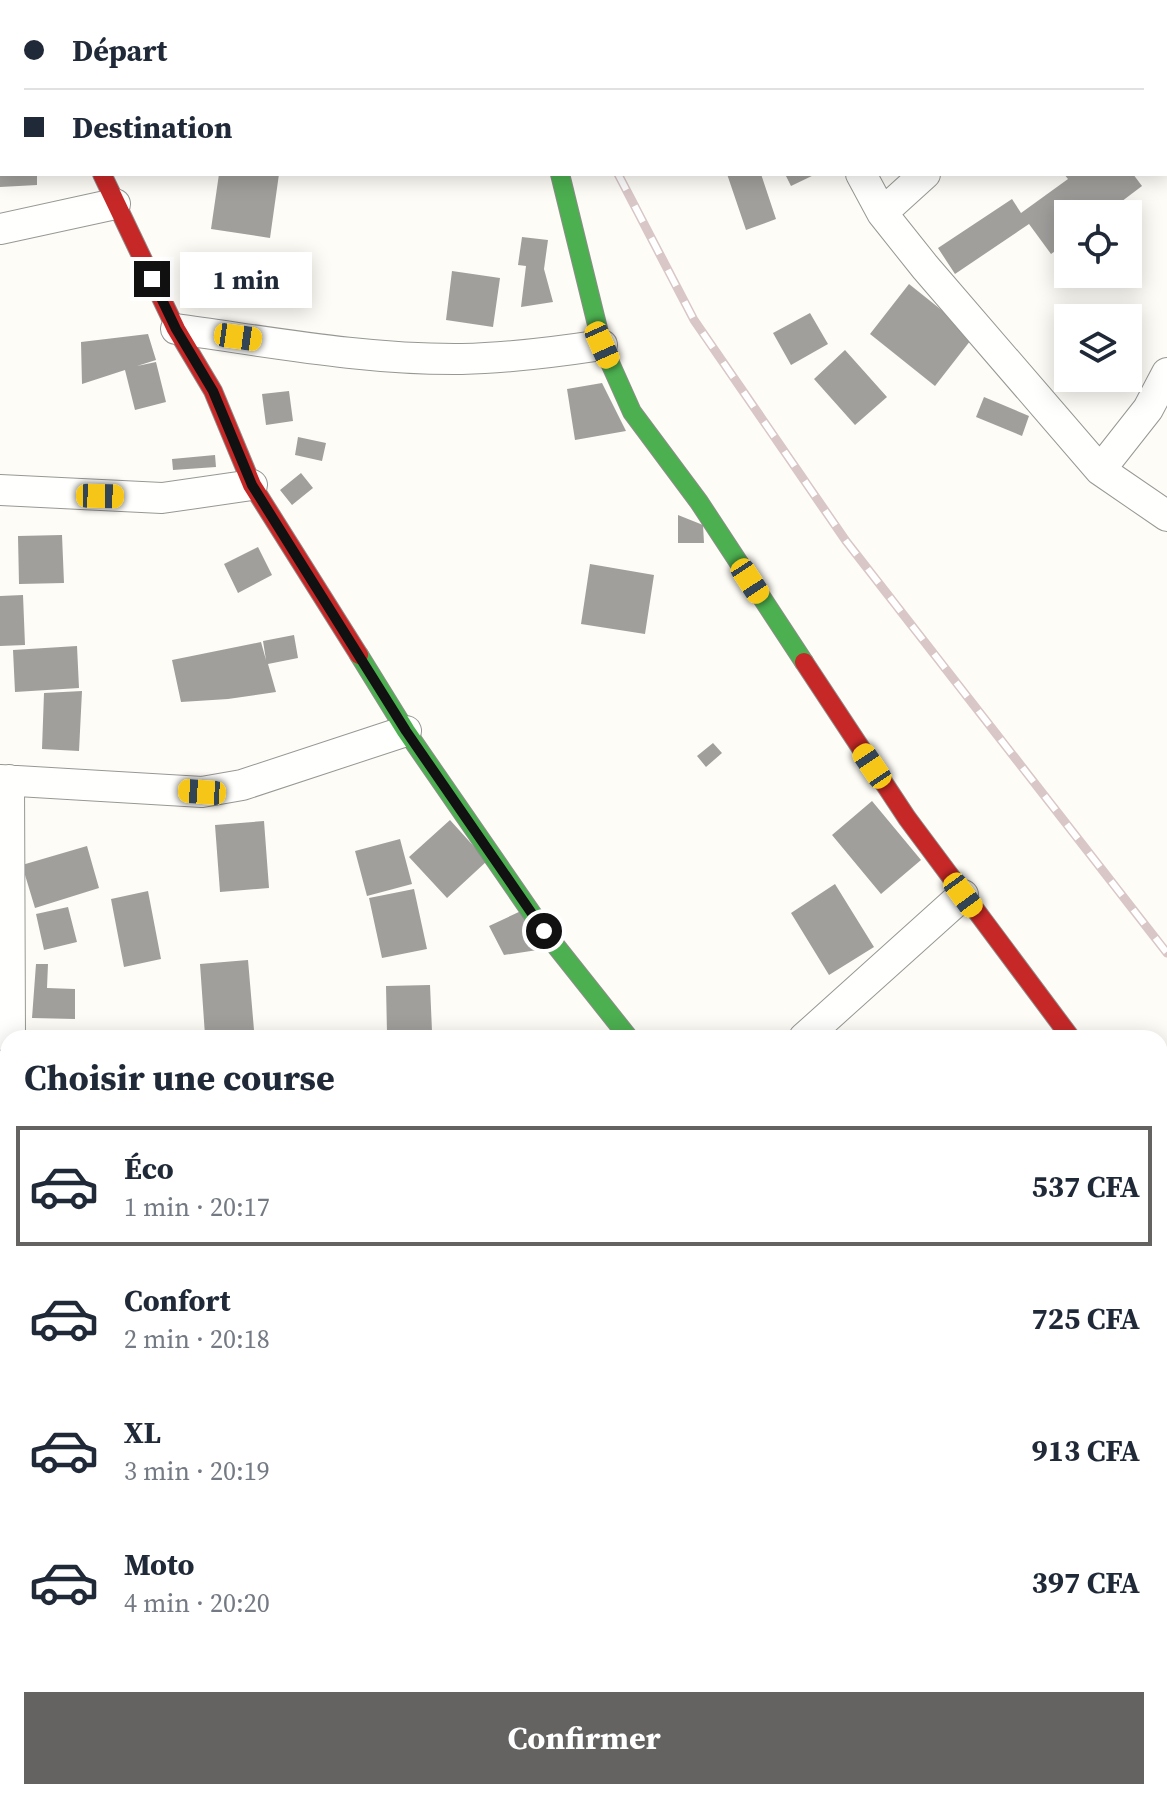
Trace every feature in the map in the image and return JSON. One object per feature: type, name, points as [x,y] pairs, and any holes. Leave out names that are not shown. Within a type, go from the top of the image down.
[{"type":"street","points":[[103,176],[176,329],[213,391],[252,485],[406,731],[544,931],[623,1030]]},
{"type":"street","points":[[560,176],[602,345],[632,412],[699,502],[907,818],[1065,1030]]},
{"type":"street","points":[[862,176],[882,213],[1100,470],[1167,516]]},
{"type":"street","points":[[882,213],[923,176]]},
{"type":"street","points":[[0,229],[115,204]]},
{"type":"street","points":[[176,329],[360,354],[460,359],[527,356],[602,345]]},
{"type":"street","points":[[1100,470],[1148,409],[1167,373]]},
{"type":"street","points":[[0,490],[162,498],[252,485]]},
{"type":"street","points":[[10,1030],[4,780],[202,792],[242,785],[406,731]]},
{"type":"street","points":[[813,1030],[963,895]]},
{"type":"building","points":[[0,176],[37,176],[37,185],[0,187]]},
{"type":"building","points":[[219,176],[279,176],[270,238],[211,229]]},
{"type":"building","points":[[728,176],[762,176],[776,219],[746,230]]},
{"type":"building","points":[[786,176],[812,176],[791,186]]},
{"type":"building","points":[[1066,176],[1134,176],[1142,186],[1124,200],[1054,200],[1054,252],[1051,254],[1029,224],[955,274],[938,248],[1012,199],[1021,213],[1068,179]]},
{"type":"building","points":[[522,237],[548,240],[544,269],[553,302],[521,307],[526,266],[518,265]]},
{"type":"building","points":[[452,271],[500,278],[493,327],[446,320]]},
{"type":"building","points":[[909,284],[974,336],[935,386],[870,334]]},
{"type":"building","points":[[810,313],[828,344],[791,365],[773,333]]},
{"type":"building","points":[[148,334],[156,360],[137,366],[156,362],[166,402],[135,410],[125,370],[82,384],[81,342]]},
{"type":"building","points":[[845,350],[887,397],[855,425],[814,379]]},
{"type":"building","points":[[602,383],[626,431],[575,440],[567,389]]},
{"type":"building","points":[[289,391],[293,421],[266,425],[262,394]]},
{"type":"building","points":[[984,397],[1029,416],[1022,436],[976,417]]},
{"type":"building","points":[[298,437],[326,443],[322,461],[295,455]]},
{"type":"building","points":[[215,455],[216,467],[173,470],[172,459]]},
{"type":"building","points":[[301,473],[313,488],[292,505],[280,490]]},
{"type":"building","points":[[678,515],[703,525],[704,543],[678,543]]},
{"type":"building","points":[[62,535],[64,583],[19,584],[18,536]]},
{"type":"building","points":[[258,547],[272,575],[238,593],[224,564]]},
{"type":"building","points":[[590,564],[654,575],[645,634],[581,624]]},
{"type":"building","points":[[23,595],[25,645],[0,646],[0,596]]},
{"type":"building","points":[[294,635],[298,658],[268,664],[276,692],[181,702],[172,660],[261,642],[266,660],[263,641]]},
{"type":"building","points":[[77,646],[79,688],[15,692],[13,650]]},
{"type":"building","points":[[82,691],[79,751],[42,749],[44,693]]},
{"type":"building","points":[[713,743],[722,753],[706,767],[697,756]]},
{"type":"building","points":[[872,801],[921,860],[881,894],[832,835]]},
{"type":"building","points":[[450,820],[487,861],[447,898],[409,857]]},
{"type":"building","points":[[264,821],[269,888],[220,892],[215,825]]},
{"type":"building","points":[[400,839],[412,884],[367,896],[355,851]]},
{"type":"building","points":[[87,846],[99,888],[35,908],[22,865]]},
{"type":"building","points":[[835,884],[874,947],[829,975],[791,913]]},
{"type":"building","points":[[414,889],[427,949],[382,958],[369,898]]},
{"type":"building","points":[[148,891],[161,959],[124,967],[111,899]]},
{"type":"building","points":[[68,907],[77,942],[44,950],[36,914]]},
{"type":"building","points":[[521,911],[544,949],[504,955],[489,926]]},
{"type":"building","points":[[248,960],[254,1030],[205,1030],[200,964]]},
{"type":"building","points":[[36,964],[48,964],[47,988],[75,989],[75,1019],[32,1018]]},
{"type":"building","points":[[430,985],[432,1030],[387,1030],[386,986]]},
{"type":"railway","points":[[619,176],[694,320],[846,541],[1167,953]]},
{"type":"traffic: fast","points":[[560,176],[602,345],[632,412],[699,502],[804,662]]},
{"type":"traffic: fast","points":[[359,655],[406,731],[544,931],[623,1030]]},
{"type":"traffic: jam","points":[[103,176],[176,329],[213,391],[252,485],[359,655]]},
{"type":"traffic: jam","points":[[804,662],[907,818],[1065,1030]]},
{"type":"route","points":[[152,279],[176,329],[213,391],[252,485],[406,731],[544,931]]}]
